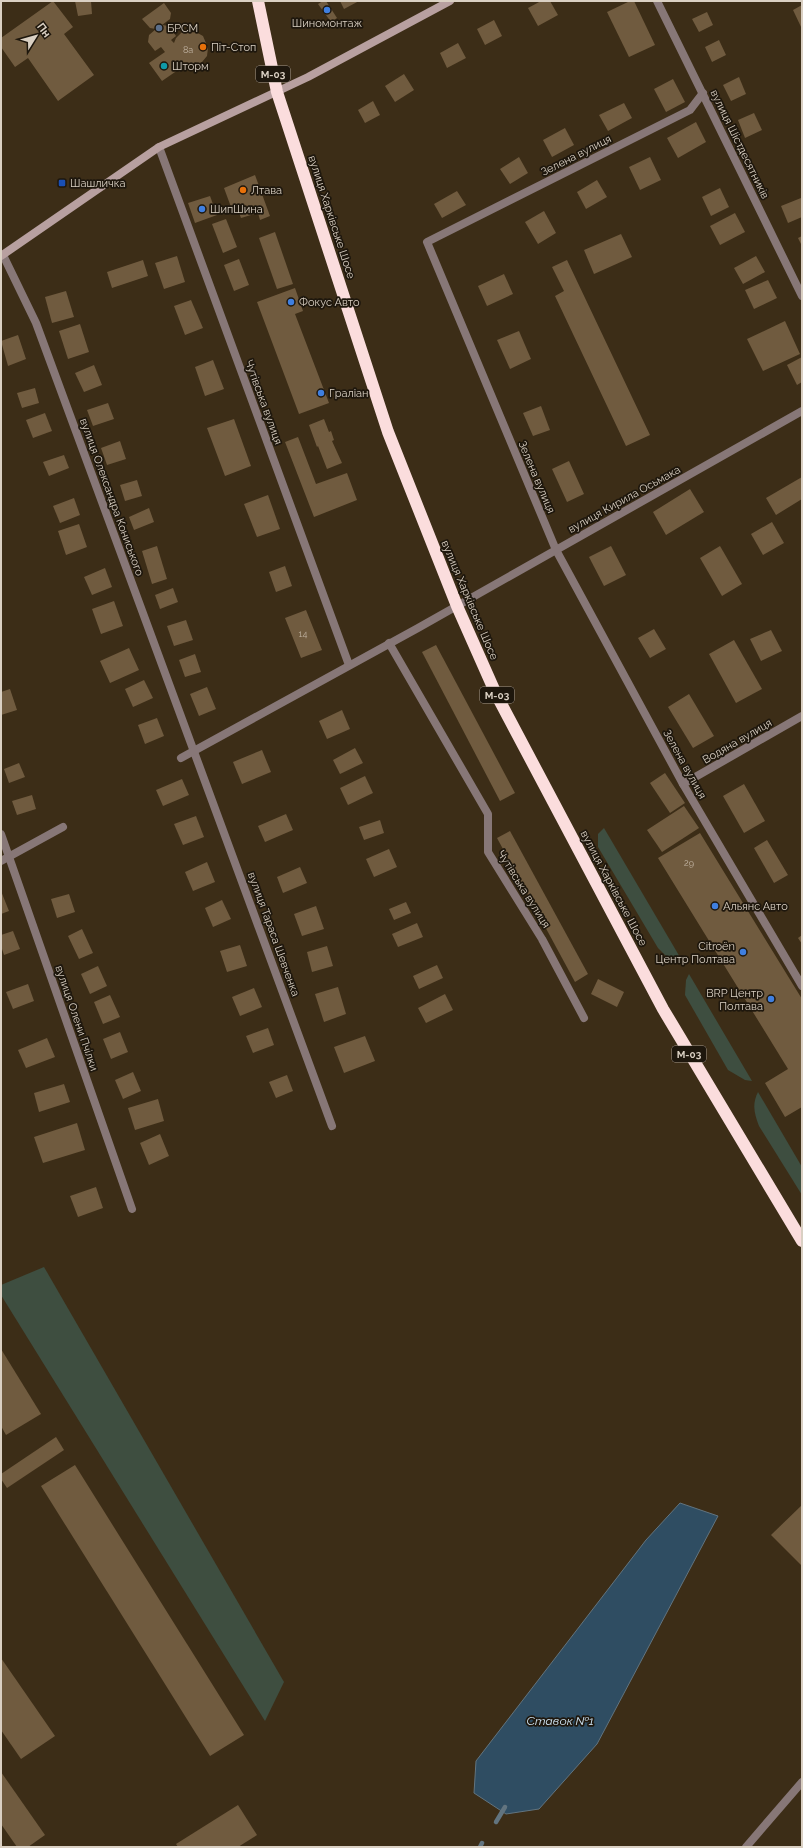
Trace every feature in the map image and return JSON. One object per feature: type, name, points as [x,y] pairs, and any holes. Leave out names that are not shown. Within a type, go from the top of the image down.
[{"type":"highway","name":"вулиця Харківське Шосе","points":[[258,1],[277,92],[388,432],[457,606],[496,694],[657,998],[756,1167],[802,1241]]},
{"type":"highway","name":"вулиця Харківське Шосе","points":[[756,1167],[802,1251]]},
{"type":"main road","points":[[2,255],[159,147],[277,92],[450,1]]},
{"type":"street","name":"вулиця Шістдесятників","points":[[657,1],[802,296]]},
{"type":"street","name":"Зелена вулиця","points":[[703,93],[690,110],[427,242],[556,550],[683,784],[802,986]]},
{"type":"street","name":"Чутівська вулиця","points":[[159,147],[349,665]]},
{"type":"street","name":"вулиця Олександра Кониського","points":[[2,255],[36,323],[194,751]]},
{"type":"street","name":"вулиця Кирила Осьмака","points":[[181,758],[457,606],[802,411]]},
{"type":"street","name":"Чутівська вулиця","points":[[389,643],[488,814],[488,852],[542,939],[584,1018]]},
{"type":"street","name":"Водяна вулиця","points":[[683,784],[802,716]]},
{"type":"street","name":"вулиця Тараса Шевченка","points":[[194,751],[332,1126]]},
{"type":"street","points":[[1,862],[63,827]]},
{"type":"street","name":"вулиця Олени Пчілки","points":[[1,834],[132,1209]]},
{"type":"street","points":[[746,1847],[802,1782]]},
{"type":"green space","points":[[604,828],[684,964],[669,959],[658,948],[598,847],[598,834]]},
{"type":"green space","points":[[689,974],[752,1081],[745,1080],[728,1070],[685,995],[686,980]]},
{"type":"green space","points":[[758,1092],[802,1167],[802,1195],[759,1126],[754,1109]]},
{"type":"green space","points":[[44,1267],[284,1682],[265,1721],[1,1295],[1,1285]]},
{"type":"water","name":"Ставок №1","points":[[680,1503],[718,1516],[597,1744],[539,1809],[506,1814],[474,1793],[476,1761],[646,1540]]},
{"type":"building","points":[[53,1],[73,27],[64,34],[94,75],[58,101],[28,58],[15,67],[1,47],[1,38]]},
{"type":"building","points":[[75,1],[91,1],[92,14],[78,16]]},
{"type":"building","points":[[326,1],[337,18],[331,22],[318,4]]},
{"type":"building","points":[[340,1],[359,1],[344,9]]},
{"type":"building","points":[[541,1],[550,1],[558,15],[538,26],[528,8]]},
{"type":"building","points":[[630,1],[634,1],[655,45],[629,57],[607,12]]},
{"type":"building","points":[[164,3],[171,13],[170,19],[162,25],[169,26],[176,36],[171,40],[174,43],[176,38],[182,32],[194,31],[203,36],[208,48],[207,56],[202,62],[188,66],[179,72],[178,70],[162,81],[149,63],[165,52],[161,47],[155,51],[148,42],[149,35],[156,29],[150,28],[142,19]]},
{"type":"building","points":[[802,5],[802,29],[793,10]]},
{"type":"building","points":[[707,12],[713,25],[699,32],[692,19]]},
{"type":"building","points":[[494,20],[502,36],[485,45],[477,29]]},
{"type":"building","points":[[719,40],[726,55],[712,62],[705,47]]},
{"type":"building","points":[[458,43],[466,58],[447,68],[440,53]]},
{"type":"building","points":[[404,74],[414,90],[395,102],[385,86]]},
{"type":"building","points":[[739,77],[746,94],[731,101],[723,85]]},
{"type":"building","points":[[673,79],[685,102],[666,112],[654,89]]},
{"type":"building","points":[[373,101],[380,115],[365,123],[358,110]]},
{"type":"building","points":[[624,103],[632,118],[608,131],[599,115]]},
{"type":"building","points":[[754,113],[762,130],[745,138],[738,120]]},
{"type":"building","points":[[696,122],[706,142],[678,158],[667,138]]},
{"type":"building","points":[[565,128],[574,145],[552,157],[543,140]]},
{"type":"building","points":[[519,157],[528,173],[510,184],[500,169]]},
{"type":"building","points":[[650,157],[661,180],[640,190],[629,167]]},
{"type":"building","points":[[255,175],[270,216],[260,220],[258,213],[241,218],[236,205],[231,207],[224,188]]},
{"type":"building","points":[[597,180],[607,197],[586,209],[577,192]]},
{"type":"building","points":[[720,188],[729,207],[711,216],[702,197]]},
{"type":"building","points":[[457,191],[466,205],[442,218],[434,204]]},
{"type":"building","points":[[210,196],[217,215],[195,223],[188,203]]},
{"type":"building","points":[[801,198],[802,217],[788,223],[781,206]]},
{"type":"building","points":[[544,211],[556,233],[538,244],[525,222]]},
{"type":"building","points":[[735,213],[745,232],[720,245],[710,226]]},
{"type":"building","points":[[226,219],[237,247],[223,253],[212,224]]},
{"type":"building","points":[[275,232],[293,284],[277,289],[259,238]]},
{"type":"building","points":[[621,234],[632,257],[594,274],[584,250]]},
{"type":"building","points":[[802,236],[802,246],[798,238]]},
{"type":"building","points":[[177,256],[185,282],[164,289],[155,263]]},
{"type":"building","points":[[756,256],[765,272],[743,284],[734,268]]},
{"type":"building","points":[[239,259],[249,285],[234,291],[224,265]]},
{"type":"building","points":[[143,260],[148,276],[112,288],[107,272]]},
{"type":"building","points":[[567,260],[650,435],[626,446],[555,296],[564,291],[552,267]]},
{"type":"building","points":[[504,274],[513,294],[487,306],[478,286]]},
{"type":"building","points":[[768,280],[777,298],[754,309],[745,290]]},
{"type":"building","points":[[295,288],[303,311],[295,314],[329,403],[299,414],[257,302]]},
{"type":"building","points":[[66,291],[74,317],[52,323],[45,297]]},
{"type":"building","points":[[191,300],[203,328],[185,335],[174,306]]},
{"type":"building","points":[[785,321],[800,354],[763,371],[747,339]]},
{"type":"building","points":[[80,324],[89,352],[68,359],[59,331]]},
{"type":"building","points":[[519,331],[531,359],[510,369],[497,340]]},
{"type":"building","points":[[18,335],[26,359],[8,366],[1,341]]},
{"type":"building","points":[[802,357],[802,382],[797,385],[787,365]]},
{"type":"building","points":[[213,360],[224,389],[205,396],[195,367]]},
{"type":"building","points":[[94,365],[102,385],[84,392],[75,373]]},
{"type":"building","points":[[35,388],[39,403],[22,408],[17,393]]},
{"type":"building","points":[[108,403],[114,419],[93,426],[87,410]]},
{"type":"building","points":[[541,406],[550,430],[533,436],[523,413]]},
{"type":"building","points":[[45,413],[52,431],[33,438],[26,420]]},
{"type":"building","points":[[234,419],[251,466],[225,476],[207,428]]},
{"type":"building","points":[[324,419],[329,432],[331,431],[334,440],[332,441],[342,463],[327,469],[309,425]]},
{"type":"building","points":[[298,437],[316,484],[347,473],[357,500],[314,517],[285,442]]},
{"type":"building","points":[[120,441],[126,459],[107,465],[101,448]]},
{"type":"building","points":[[64,455],[69,468],[49,476],[43,462]]},
{"type":"building","points":[[569,461],[584,494],[567,502],[552,469]]},
{"type":"building","points":[[802,477],[802,499],[776,515],[766,498]]},
{"type":"building","points":[[137,480],[142,496],[125,501],[120,485]]},
{"type":"building","points":[[690,489],[704,512],[666,535],[653,512]]},
{"type":"building","points":[[268,495],[280,529],[257,537],[244,504]]},
{"type":"building","points":[[74,498],[80,515],[60,523],[53,506]]},
{"type":"building","points":[[149,508],[154,522],[134,530],[129,517]]},
{"type":"building","points":[[772,522],[784,543],[763,555],[751,534]]},
{"type":"building","points":[[79,524],[87,547],[66,555],[58,531]]},
{"type":"building","points":[[157,546],[167,579],[152,584],[142,551]]},
{"type":"building","points":[[611,546],[626,575],[604,586],[589,557]]},
{"type":"building","points":[[720,546],[742,584],[722,596],[700,558]]},
{"type":"building","points":[[285,566],[292,586],[276,592],[269,572]]},
{"type":"building","points":[[105,568],[112,587],[92,595],[84,577]]},
{"type":"building","points":[[173,588],[178,602],[160,609],[155,595]]},
{"type":"building","points":[[114,601],[123,626],[101,634],[92,609]]},
{"type":"building","points":[[306,610],[322,650],[301,658],[285,618]]},
{"type":"building","points":[[186,620],[193,640],[174,646],[167,626]]},
{"type":"building","points":[[654,629],[666,649],[650,658],[638,638]]},
{"type":"building","points":[[771,630],[782,651],[761,661],[750,639]]},
{"type":"building","points":[[734,640],[762,689],[736,703],[709,654]]},
{"type":"building","points":[[436,645],[515,793],[500,801],[422,652]]},
{"type":"building","points":[[129,648],[139,670],[110,683],[100,661]]},
{"type":"building","points":[[195,654],[201,672],[185,677],[179,660]]},
{"type":"building","points":[[144,680],[153,698],[133,707],[125,689]]},
{"type":"building","points":[[207,687],[216,709],[199,716],[190,694]]},
{"type":"building","points":[[10,689],[17,710],[1,715],[1,692]]},
{"type":"building","points":[[689,694],[714,736],[693,748],[668,707]]},
{"type":"building","points":[[342,710],[350,729],[327,739],[319,721]]},
{"type":"building","points":[[157,718],[164,736],[145,744],[138,725]]},
{"type":"building","points":[[355,748],[363,763],[340,774],[333,760]]},
{"type":"building","points":[[262,750],[271,772],[242,784],[233,762]]},
{"type":"building","points":[[19,763],[25,777],[9,783],[4,769]]},
{"type":"building","points":[[665,773],[685,803],[670,813],[650,783]]},
{"type":"building","points":[[365,776],[373,793],[348,805],[340,788]]},
{"type":"building","points":[[182,779],[189,795],[163,806],[156,790]]},
{"type":"building","points":[[744,784],[765,821],[744,833],[723,796]]},
{"type":"building","points":[[32,795],[36,809],[17,815],[12,801]]},
{"type":"building","points":[[684,806],[699,828],[662,852],[647,830]]},
{"type":"building","points":[[286,814],[293,830],[265,842],[258,826]]},
{"type":"building","points":[[196,816],[204,837],[183,845],[174,824]]},
{"type":"building","points":[[380,820],[384,833],[364,840],[359,827]]},
{"type":"building","points":[[510,831],[588,974],[575,982],[497,838]]},
{"type":"building","points":[[700,833],[802,999],[802,1107],[785,1117],[765,1083],[788,1069],[658,858]]},
{"type":"building","points":[[767,840],[788,875],[774,883],[754,848]]},
{"type":"building","points":[[389,849],[397,867],[374,877],[366,859]]},
{"type":"building","points":[[207,862],[215,882],[193,891],[185,872]]},
{"type":"building","points":[[300,867],[307,883],[283,893],[277,877]]},
{"type":"building","points":[[1,891],[9,911],[1,914]]},
{"type":"building","points":[[69,894],[75,912],[57,918],[51,899]]},
{"type":"building","points":[[222,900],[231,919],[213,927],[205,908]]},
{"type":"building","points":[[406,902],[411,913],[394,920],[389,909]]},
{"type":"building","points":[[316,906],[324,929],[302,936],[294,914]]},
{"type":"building","points":[[417,923],[423,937],[398,947],[392,934]]},
{"type":"building","points":[[82,929],[93,953],[79,959],[68,936]]},
{"type":"building","points":[[13,931],[20,949],[4,955],[1,946],[1,935]]},
{"type":"building","points":[[802,935],[802,944],[798,938]]},
{"type":"building","points":[[240,945],[247,966],[227,972],[220,951]]},
{"type":"building","points":[[327,946],[333,966],[312,972],[307,952]]},
{"type":"building","points":[[437,965],[443,978],[419,989],[413,976]]},
{"type":"building","points":[[98,966],[107,986],[90,994],[81,974]]},
{"type":"building","points":[[598,979],[624,992],[617,1007],[591,994]]},
{"type":"building","points":[[28,984],[34,1001],[13,1009],[6,992]]},
{"type":"building","points":[[338,987],[346,1014],[324,1022],[315,994]]},
{"type":"building","points":[[254,988],[262,1007],[240,1016],[232,997]]},
{"type":"building","points":[[445,994],[453,1010],[426,1023],[418,1008]]},
{"type":"building","points":[[110,995],[120,1017],[103,1024],[94,1002]]},
{"type":"building","points":[[268,1028],[274,1045],[253,1053],[246,1036]]},
{"type":"building","points":[[120,1032],[128,1052],[111,1059],[103,1039]]},
{"type":"building","points":[[365,1036],[375,1061],[344,1073],[334,1047]]},
{"type":"building","points":[[47,1038],[55,1057],[26,1068],[18,1050]]},
{"type":"building","points":[[133,1072],[141,1091],[123,1099],[115,1080]]},
{"type":"building","points":[[287,1075],[293,1091],[276,1098],[269,1082]]},
{"type":"building","points":[[64,1084],[70,1102],[39,1112],[34,1093]]},
{"type":"building","points":[[158,1099],[164,1121],[135,1130],[128,1108]]},
{"type":"building","points":[[77,1123],[85,1150],[43,1163],[34,1137]]},
{"type":"building","points":[[160,1134],[169,1156],[149,1165],[140,1143]]},
{"type":"building","points":[[96,1187],[103,1208],[78,1217],[70,1196]]},
{"type":"building","points":[[1,1349],[41,1414],[6,1435],[1,1426]]},
{"type":"building","points":[[56,1437],[64,1450],[7,1488],[1,1479],[1,1474]]},
{"type":"building","points":[[75,1465],[244,1735],[210,1756],[41,1486]]},
{"type":"building","points":[[802,1505],[802,1566],[771,1535]]},
{"type":"building","points":[[1,1658],[55,1736],[21,1759],[1,1730]]},
{"type":"building","points":[[1,1772],[45,1835],[28,1847],[17,1847],[1,1824]]},
{"type":"building","points":[[238,1805],[257,1835],[238,1847],[178,1847],[176,1844]]},
{"type":"waterway","points":[[496,1822],[505,1807]]},
{"type":"waterway","points":[[480,1847],[482,1843]]},
{"type":"place","name":"Шиномонтаж","points":[[327,10]]},
{"type":"place","name":"БРСМ","points":[[159,28]]},
{"type":"place","name":"Піт-Стоп","points":[[203,47]]},
{"type":"place","name":"Шторм","points":[[164,66]]},
{"type":"place","name":"Шашличка","points":[[62,183]]},
{"type":"place","name":"Лтава","points":[[243,190]]},
{"type":"place","name":"ШипШина","points":[[202,209]]},
{"type":"place","name":"Фокус Авто","points":[[291,302]]},
{"type":"place","name":"Граліан","points":[[321,393]]},
{"type":"place","name":"Альянс Авто","points":[[715,906]]},
{"type":"place","name":"Citroën Центр Полтава","points":[[743,952]]},
{"type":"place","name":"BRP Центр Полтава","points":[[771,999]]}]
